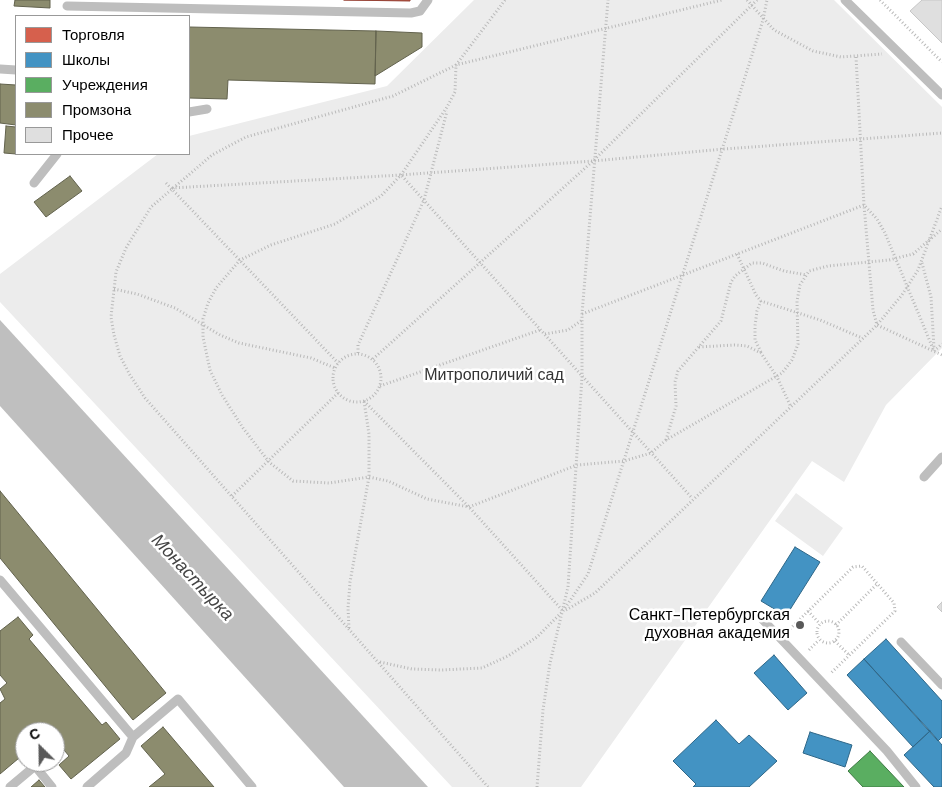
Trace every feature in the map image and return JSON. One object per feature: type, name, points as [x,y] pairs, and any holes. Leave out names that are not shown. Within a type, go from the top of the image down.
[{"type":"lane","points":[[67,3],[410,13],[420,11],[428,0]]},
{"type":"lane","points":[[845,0],[942,95]]},
{"type":"lane","points":[[0,69],[15,70]]},
{"type":"lane","points":[[190,112],[207,110]]},
{"type":"lane","points":[[34,183],[56,155]]},
{"type":"lane","points":[[924,477],[942,457]]},
{"type":"lane","points":[[2,585],[133,737]]},
{"type":"lane","points":[[763,620],[887,751],[916,787]]},
{"type":"lane","points":[[901,642],[942,685]]},
{"type":"lane","points":[[87,787],[126,754],[133,737],[178,699],[252,787]]},
{"type":"lane","points":[[10,787],[35,766],[52,787]]},
{"type":"path","points":[[505,0],[456,64],[455,92],[448,107],[402,176],[381,196],[343,219],[313,233],[262,249],[240,260],[216,288],[208,303],[204,326],[208,362],[222,395],[243,428],[269,462],[293,481],[330,483],[369,477],[388,481],[427,499],[470,507],[577,465],[624,461],[651,453],[666,440],[777,377],[792,360],[798,344],[800,284],[809,271],[828,266],[869,262],[914,254],[942,229]]},
{"type":"path","points":[[537,787],[543,710],[550,663],[568,587],[582,377],[582,314],[593,162],[608,0]]},
{"type":"path","points":[[488,787],[145,398],[130,376],[120,356],[112,326],[111,317],[116,272],[137,226],[151,206],[212,155],[246,137],[393,96],[456,64],[722,0]]},
{"type":"path","points":[[747,0],[763,20],[786,38],[806,48],[827,54],[856,57],[896,50]]},
{"type":"path","points":[[373,359],[593,162],[758,0]]},
{"type":"path","points":[[379,662],[432,670],[482,668],[508,656],[537,637],[563,611],[588,574],[724,148],[763,20],[767,0]]},
{"type":"path","points":[[880,0],[942,62]]},
{"type":"path","points":[[856,57],[872,310],[877,325],[942,355]]},
{"type":"path","points":[[358,353],[358,345],[424,200],[448,107]]},
{"type":"path","points":[[171,188],[402,176],[593,162],[724,148],[942,133]]},
{"type":"path","points":[[402,176],[692,498]]},
{"type":"path","points":[[166,182],[338,363]]},
{"type":"path","points":[[582,314],[864,205]]},
{"type":"path","points":[[864,205],[877,219],[896,258],[934,351]]},
{"type":"path","points":[[563,611],[595,593],[692,498],[877,325],[908,286],[922,263],[942,206]]},
{"type":"path","points":[[737,254],[762,301],[840,327],[862,338]]},
{"type":"path","points":[[666,440],[676,406],[675,382],[678,371],[721,321],[731,282],[743,268],[752,263],[762,262],[784,271],[806,274]]},
{"type":"path","points":[[922,263],[931,297],[934,351]]},
{"type":"path","points":[[114,289],[160,302],[239,343],[311,358],[335,368]]},
{"type":"path","points":[[762,301],[757,311],[756,340],[761,353],[777,377],[791,407]]},
{"type":"path","points":[[545,334],[568,330],[582,320]]},
{"type":"path","points":[[380,386],[540,330]]},
{"type":"path","points":[[934,351],[942,344]]},
{"type":"path","points":[[699,347],[747,346],[761,353]]},
{"type":"path","points":[[358,353],[373,359],[379,366],[382,376],[380,386],[374,395],[364,401],[350,401],[338,393],[333,377],[335,368],[343,358],[358,353]]},
{"type":"path","points":[[232,496],[338,393]]},
{"type":"path","points":[[349,628],[350,582],[369,477],[369,434],[364,401]]},
{"type":"path","points":[[364,401],[470,507],[563,611]]},
{"type":"path","points":[[780,638],[858,565],[862,566],[894,603],[895,611],[822,682]]},
{"type":"path","points":[[836,625],[877,584]]},
{"type":"path","points":[[808,612],[820,624]]},
{"type":"path","points":[[828,621],[836,625],[839,633],[835,641],[827,644],[819,640],[816,632],[820,624],[828,621]]},
{"type":"path","points":[[835,641],[849,655]]},
{"type":"green space","name":"Митрополичий сад","points":[[474,0],[834,0],[942,107],[942,348],[886,405],[844,482],[812,461],[581,787],[452,787],[0,302],[0,274],[157,155],[190,155],[190,136],[387,86]]},
{"type":"green space","points":[[796,493],[843,528],[823,556],[775,521]]},
{"type":"water","name":"Монастырка","points":[[0,320],[428,787],[344,787],[0,406]]},
{"type":"building: Торговля","points":[[344,0],[410,0],[410,1]]},
{"type":"building: Школы","points":[[795,547],[820,562],[786,616],[761,601]]},
{"type":"building: Школы","points":[[886,639],[942,701],[942,737],[938,741],[864,659]]},
{"type":"building: Школы","points":[[774,655],[807,693],[788,710],[754,673]]},
{"type":"building: Школы","points":[[864,659],[930,731],[913,747],[847,675]]},
{"type":"building: Школы","points":[[716,720],[739,744],[749,735],[777,761],[749,787],[693,787],[696,784],[673,761]]},
{"type":"building: Школы","points":[[930,731],[942,745],[942,787],[934,787],[904,755]]},
{"type":"building: Школы","points":[[810,732],[852,745],[845,767],[803,753]]},
{"type":"building: Учреждения","points":[[870,751],[904,787],[863,787],[848,771]]},
{"type":"building: Промзона","points":[[15,0],[50,0],[50,8],[14,6]]},
{"type":"building: Промзона","points":[[190,27],[376,31],[375,84],[228,80],[227,99],[190,98]]},
{"type":"building: Промзона","points":[[376,31],[422,33],[422,47],[375,76]]},
{"type":"building: Промзона","points":[[0,84],[15,85],[15,125],[0,123]]},
{"type":"building: Промзона","points":[[6,126],[15,127],[15,154],[4,153]]},
{"type":"building: Промзона","points":[[70,176],[82,191],[46,217],[34,202]]},
{"type":"building: Промзона","points":[[0,491],[166,693],[133,720],[0,558]]},
{"type":"building: Промзона","points":[[18,617],[33,635],[29,639],[102,725],[106,722],[120,739],[71,779],[65,772],[65,760],[69,756],[65,751],[65,722],[15,722],[15,761],[0,774],[0,703],[5,699],[0,689],[7,683],[0,675],[0,631]]},
{"type":"building: Промзона","points":[[163,727],[214,787],[149,787],[165,774],[141,746]]},
{"type":"building: Промзона","points":[[39,780],[45,787],[31,787]]},
{"type":"building: Прочее","points":[[922,0],[942,0],[942,43],[910,11]]},
{"type":"building: Прочее","points":[[942,602],[942,612],[937,607]]},
{"type":"place","name":"Санкт-Петербургская духовная академия","points":[[800,625]]}]
